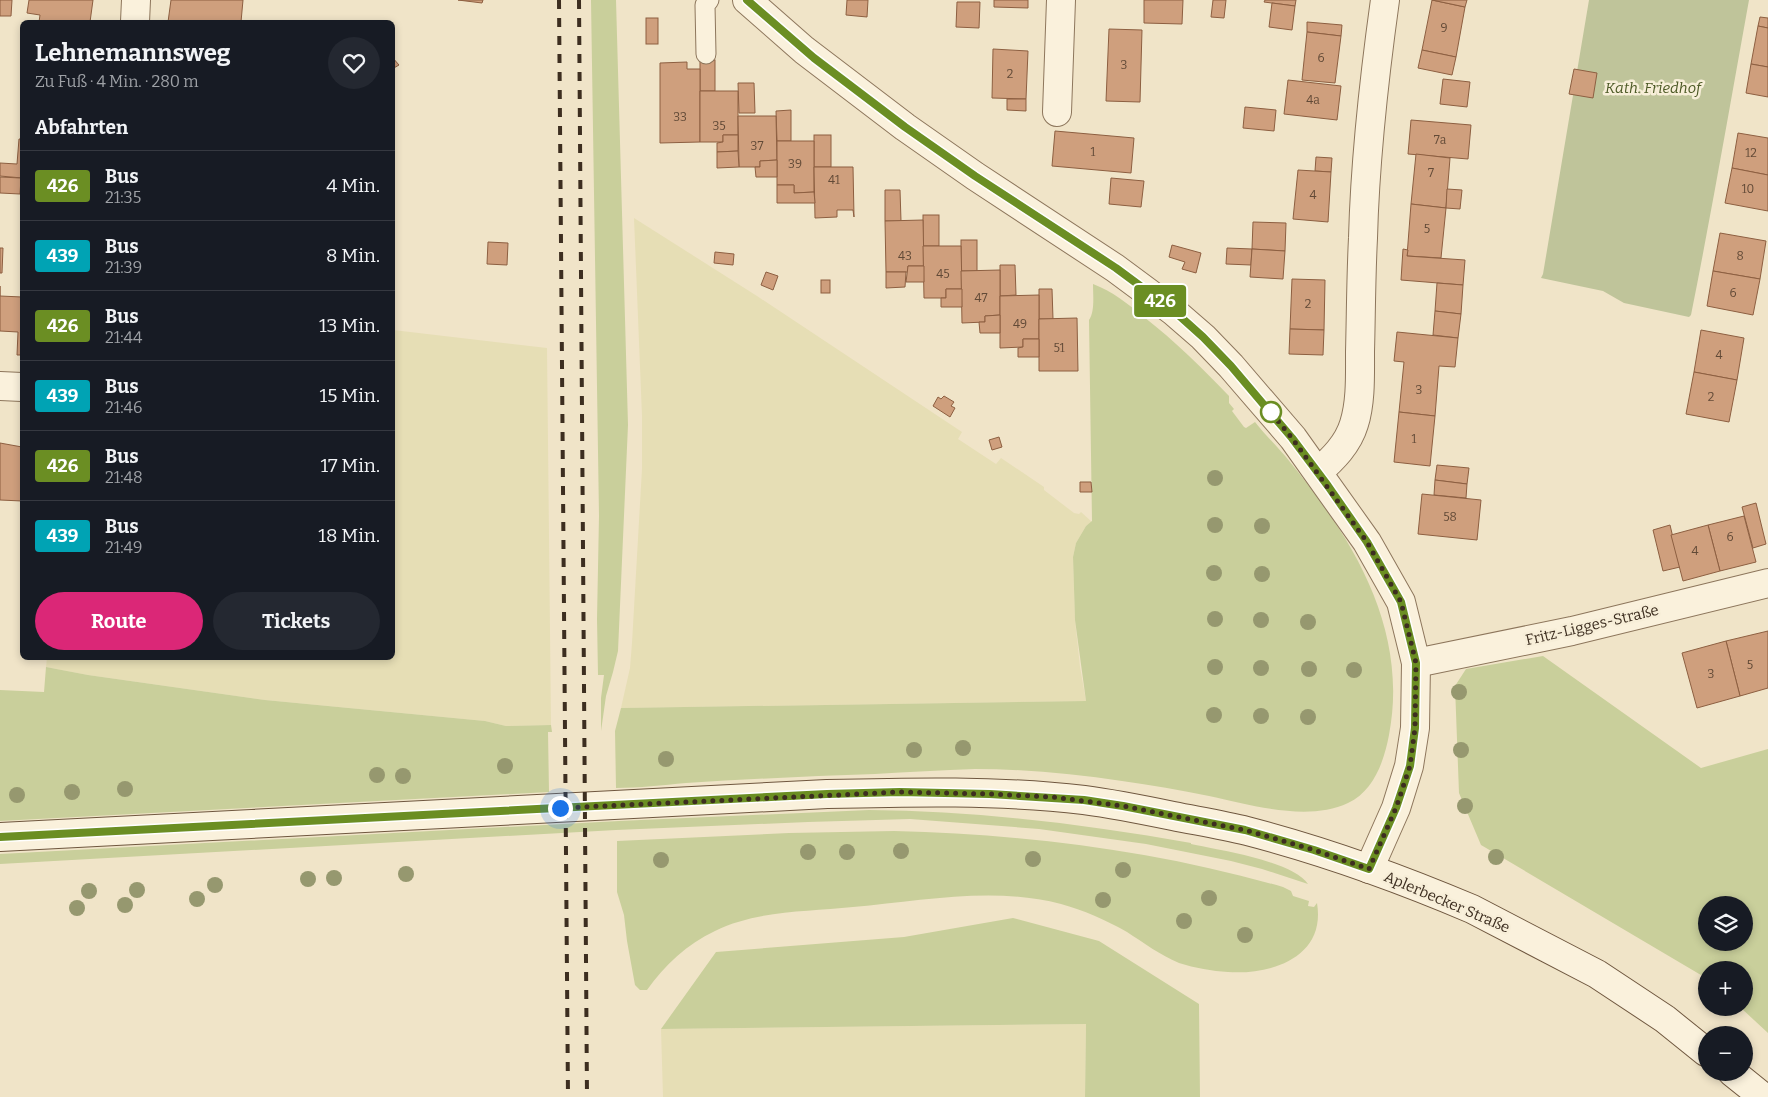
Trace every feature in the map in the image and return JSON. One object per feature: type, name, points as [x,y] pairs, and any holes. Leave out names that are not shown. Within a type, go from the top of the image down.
[{"type":"street","points":[[135,20],[136,0]]},
{"type":"street","name":"Aplerbecker Straße","points":[[748,0],[814,58],[905,127],[975,176],[1116,268],[1174,311],[1231,366],[1318,472],[1367,542],[1401,602],[1416,663],[1415,728],[1410,766],[1396,808],[1369,869],[1472,909],[1597,974],[1665,1019],[1698,1046]]},
{"type":"street","points":[[1057,112],[1060,0]]},
{"type":"street","points":[[1318,472],[1346,443],[1354,424],[1359,388],[1363,228],[1369,144],[1385,0]]},
{"type":"street","points":[[0,386],[20,387]]},
{"type":"street","name":"Fritz-Ligges-Straße","points":[[1416,663],[1572,631],[1768,583]]},
{"type":"street","points":[[0,837],[827,794],[900,792],[990,794],[1068,798],[1123,806],[1245,830],[1314,850],[1369,869]]},
{"type":"street","points":[[1743,1081],[1763,1097]]},
{"type":"lane","points":[[706,54],[705,5],[709,0]]},
{"type":"shaded area","points":[[634,218],[757,296],[962,432],[958,439],[996,464],[1001,458],[1044,487],[1044,490],[1074,513],[1079,514],[1081,512],[1092,522],[1086,526],[1076,543],[1073,557],[1075,620],[1086,701],[621,708],[630,668],[642,469],[642,416]]},
{"type":"shaded area","points":[[395,330],[547,348],[551,725],[506,726],[485,721],[265,700],[88,675],[46,667],[47,660],[395,660]]},
{"type":"shaded area","points":[[1086,1024],[1085,1097],[663,1097],[661,1029]]},
{"type":"green space","points":[[591,0],[616,0],[628,425],[618,651],[606,696],[601,731],[601,698],[604,675],[598,675],[599,516]]},
{"type":"green space","name":"Kath. Friedhof","points":[[1589,0],[1749,0],[1706,236],[1691,315],[1689,317],[1624,303],[1603,291],[1541,278]]},
{"type":"green space","points":[[1093,284],[1107,290],[1126,303],[1188,355],[1229,396],[1229,403],[1234,409],[1232,411],[1244,427],[1246,428],[1255,422],[1286,457],[1313,492],[1355,555],[1371,588],[1383,623],[1391,659],[1393,696],[1389,735],[1384,755],[1381,765],[1365,791],[1348,803],[1332,809],[1297,812],[1104,778],[993,769],[757,779],[616,788],[615,731],[621,708],[1086,701],[1075,620],[1073,557],[1076,543],[1086,526],[1092,521],[1089,320],[1093,308]]},
{"type":"green space","points":[[1543,656],[1701,768],[1768,749],[1768,1033],[1750,1016],[1753,1016],[1753,961],[1698,961],[1698,973],[1481,845],[1459,793],[1455,686],[1466,669]]},
{"type":"green space","points":[[46,667],[88,675],[265,700],[485,721],[506,726],[551,725],[552,732],[548,732],[549,792],[0,821],[0,690],[44,692]]},
{"type":"green space","points":[[869,810],[990,816],[1071,824],[1151,836],[1236,853],[1272,863],[1300,876],[1308,884],[1231,861],[1146,844],[1039,829],[910,819],[616,830],[0,864],[0,854],[619,821]]},
{"type":"green space","points":[[894,831],[992,836],[1042,841],[1140,854],[1188,863],[1283,887],[1291,891],[1293,896],[1309,901],[1308,906],[1314,907],[1317,903],[1318,922],[1313,937],[1304,949],[1292,959],[1278,966],[1262,970],[1228,972],[1179,963],[1159,953],[1111,923],[1061,904],[1009,896],[957,896],[782,913],[748,919],[731,924],[695,942],[661,972],[647,990],[640,990],[635,985],[624,915],[617,892],[617,841],[789,833]]},
{"type":"green space","points":[[1013,918],[1099,941],[1199,1004],[1200,1097],[1085,1097],[1086,1024],[661,1029],[716,952],[904,937]]},
{"type":"building","points":[[0,0],[12,0],[11,16],[0,16]]},
{"type":"building","points":[[29,0],[93,0],[90,20],[39,20],[40,15],[27,13]]},
{"type":"building","points":[[171,0],[243,0],[241,20],[168,20]]},
{"type":"building","points":[[458,0],[483,0],[482,3]]},
{"type":"building","points":[[847,0],[868,0],[867,17],[846,15]]},
{"type":"building","points":[[994,0],[1028,0],[1028,8],[994,7]]},
{"type":"building","points":[[1144,0],[1183,0],[1182,24],[1144,23]]},
{"type":"building","points":[[1213,0],[1226,0],[1224,18],[1211,17]]},
{"type":"building","points":[[1265,0],[1296,0],[1295,6],[1264,2]]},
{"type":"building","points":[[1432,0],[1465,7],[1456,57],[1422,50]]},
{"type":"building","points":[[1432,0],[1467,0],[1465,7]]},
{"type":"building","points":[[957,2],[980,2],[979,28],[956,27]]},
{"type":"building","points":[[1272,3],[1295,6],[1292,30],[1269,27]]},
{"type":"building","points":[[1760,17],[1768,18],[1768,28],[1758,26]]},
{"type":"building","points":[[646,18],[658,18],[658,44],[646,44]]},
{"type":"building","points":[[1307,22],[1342,25],[1341,36],[1307,32]]},
{"type":"building","points":[[1758,26],[1768,28],[1768,67],[1751,64]]},
{"type":"building","points":[[1109,29],[1142,30],[1140,102],[1106,101]]},
{"type":"building","points":[[1307,32],[1341,36],[1335,83],[1302,80]]},
{"type":"building","points":[[993,49],[1028,51],[1026,99],[992,98]]},
{"type":"building","points":[[1422,50],[1456,57],[1452,75],[1418,68]]},
{"type":"building","points":[[700,60],[715,60],[715,91],[700,91]]},
{"type":"building","points":[[687,62],[687,69],[700,69],[700,142],[660,143],[660,63]]},
{"type":"building","points":[[1751,64],[1768,67],[1768,97],[1746,93]]},
{"type":"building","points":[[1574,69],[1597,73],[1593,98],[1569,94]]},
{"type":"building","points":[[1443,79],[1470,82],[1467,107],[1440,104]]},
{"type":"building","points":[[1288,80],[1341,86],[1337,120],[1284,114]]},
{"type":"building","points":[[738,83],[754,83],[755,113],[739,113]]},
{"type":"building","points":[[700,91],[738,91],[738,135],[723,135],[723,142],[700,142]]},
{"type":"building","points":[[1007,99],[1026,99],[1026,111],[1007,110]]},
{"type":"building","points":[[1245,107],[1276,110],[1274,131],[1243,128]]},
{"type":"building","points":[[791,110],[791,141],[777,141],[776,111]]},
{"type":"building","points":[[738,116],[776,116],[777,160],[760,161],[760,167],[739,167]]},
{"type":"building","points":[[1411,120],[1471,125],[1468,159],[1408,154]]},
{"type":"building","points":[[1055,131],[1134,138],[1131,173],[1052,166]]},
{"type":"building","points":[[1738,133],[1768,138],[1768,175],[1732,168]]},
{"type":"building","points":[[723,135],[738,135],[738,151],[717,152],[717,143],[723,142]]},
{"type":"building","points":[[814,135],[831,135],[831,167],[814,167]]},
{"type":"building","points":[[20,139],[20,178],[0,176],[0,163],[17,164]]},
{"type":"building","points":[[777,141],[814,141],[814,192],[794,193],[794,185],[777,185]]},
{"type":"building","points":[[738,151],[739,167],[717,168],[717,152]]},
{"type":"building","points":[[1416,154],[1450,158],[1446,208],[1411,204]]},
{"type":"building","points":[[1316,157],[1332,158],[1331,172],[1315,171]]},
{"type":"building","points":[[777,160],[777,177],[756,177],[755,167],[760,167],[760,161]]},
{"type":"building","points":[[814,167],[853,167],[854,217],[853,210],[837,210],[837,217],[815,218]]},
{"type":"building","points":[[1732,168],[1768,175],[1768,211],[1725,203]]},
{"type":"building","points":[[1298,170],[1331,172],[1328,222],[1293,219]]},
{"type":"building","points":[[0,177],[20,178],[20,194],[0,193]]},
{"type":"building","points":[[1111,178],[1144,181],[1141,207],[1109,204]]},
{"type":"building","points":[[777,185],[794,185],[794,193],[814,192],[815,203],[777,203]]},
{"type":"building","points":[[1447,189],[1462,190],[1460,209],[1446,208]]},
{"type":"building","points":[[885,190],[900,190],[901,221],[885,221]]},
{"type":"building","points":[[1411,204],[1446,208],[1441,258],[1407,256]]},
{"type":"building","points":[[923,215],[939,215],[939,246],[923,246]]},
{"type":"building","points":[[923,220],[924,266],[908,266],[908,272],[886,272],[885,221]]},
{"type":"building","points":[[1253,222],[1286,223],[1285,251],[1252,249]]},
{"type":"building","points":[[1720,233],[1766,241],[1760,279],[1713,271]]},
{"type":"building","points":[[961,240],[977,240],[977,271],[961,271]]},
{"type":"building","points":[[488,242],[508,243],[507,265],[487,264]]},
{"type":"building","points":[[1172,245],[1201,253],[1196,273],[1182,269],[1185,262],[1169,257]]},
{"type":"building","points":[[923,246],[961,246],[962,289],[946,289],[946,298],[924,298]]},
{"type":"building","points":[[0,248],[3,248],[2,273],[0,273]]},
{"type":"building","points":[[1227,248],[1252,249],[1251,265],[1226,264]]},
{"type":"building","points":[[1252,249],[1285,251],[1283,279],[1250,277]]},
{"type":"building","points":[[1403,249],[1408,250],[1407,256],[1465,260],[1463,285],[1401,280]]},
{"type":"building","points":[[715,252],[734,254],[733,265],[714,263]]},
{"type":"building","points":[[1000,265],[1015,265],[1016,295],[1000,296]]},
{"type":"building","points":[[908,266],[924,266],[924,282],[906,282]]},
{"type":"building","points":[[1000,270],[1000,315],[985,316],[985,322],[962,323],[961,271]]},
{"type":"building","points":[[1713,271],[1760,279],[1753,315],[1707,306]]},
{"type":"building","points":[[766,272],[778,276],[773,290],[761,285]]},
{"type":"building","points":[[886,272],[906,272],[905,287],[886,288]]},
{"type":"building","points":[[1292,279],[1325,280],[1324,330],[1290,329]]},
{"type":"building","points":[[821,280],[830,280],[830,293],[821,293]]},
{"type":"building","points":[[1437,283],[1463,285],[1461,314],[1435,311]]},
{"type":"building","points":[[946,289],[962,289],[962,307],[941,307],[941,298],[946,298]]},
{"type":"building","points":[[1039,289],[1052,289],[1053,319],[1039,319]]},
{"type":"building","points":[[1039,295],[1039,339],[1023,339],[1023,347],[1000,348],[1000,296]]},
{"type":"building","points":[[0,296],[20,297],[20,355],[17,355],[18,332],[0,331]]},
{"type":"building","points":[[1435,311],[1461,314],[1458,338],[1433,335]]},
{"type":"building","points":[[1000,315],[1000,333],[980,333],[979,322],[985,322],[985,316]]},
{"type":"building","points":[[1077,318],[1078,371],[1039,371],[1039,319]]},
{"type":"building","points":[[1290,329],[1324,330],[1323,355],[1289,354]]},
{"type":"building","points":[[1701,330],[1744,338],[1737,380],[1694,372]]},
{"type":"building","points":[[1397,332],[1458,338],[1455,367],[1439,366],[1435,416],[1399,412],[1404,362],[1394,361]]},
{"type":"building","points":[[1023,339],[1039,339],[1039,357],[1018,357],[1018,348],[1023,347]]},
{"type":"building","points":[[1694,372],[1737,380],[1729,422],[1686,414]]},
{"type":"building","points":[[944,396],[954,402],[951,406],[955,408],[950,417],[933,406],[938,397],[941,399]]},
{"type":"building","points":[[1399,412],[1435,416],[1430,466],[1394,462]]},
{"type":"building","points":[[999,437],[1002,447],[992,450],[989,440]]},
{"type":"building","points":[[0,443],[20,447],[20,501],[0,500]]},
{"type":"building","points":[[1437,465],[1469,468],[1467,484],[1435,480]]},
{"type":"building","points":[[1435,480],[1467,484],[1466,498],[1434,495]]},
{"type":"building","points":[[1080,482],[1091,482],[1092,492],[1080,492]]},
{"type":"building","points":[[1422,494],[1481,500],[1477,540],[1418,534]]},
{"type":"building","points":[[1756,503],[1766,544],[1753,548],[1742,507]]},
{"type":"building","points":[[1744,516],[1756,562],[1720,571],[1708,525]]},
{"type":"building","points":[[1670,525],[1680,567],[1663,571],[1653,530]]},
{"type":"building","points":[[1708,525],[1720,571],[1683,581],[1671,535]]},
{"type":"building","points":[[1768,631],[1768,688],[1740,696],[1726,641]]},
{"type":"building","points":[[1726,641],[1740,696],[1697,708],[1682,653]]},
{"type":"railway","points":[[559,0],[568,1097]]},
{"type":"railway","points":[[579,0],[587,1097]]},
{"type":"bus line","name":"426","points":[[0,837],[827,794],[900,792],[990,794],[1084,800],[1245,830],[1314,850],[1369,869],[1396,808],[1410,766],[1415,728],[1416,663],[1401,602],[1367,542],[1328,486],[1292,438],[1231,366],[1174,311],[1116,268],[975,176],[905,127],[837,77],[782,32],[747,0]]},
{"type":"route","points":[[560,808],[900,792],[1052,797],[1123,806],[1245,830],[1314,850],[1369,869],[1396,808],[1410,766],[1415,728],[1416,663],[1401,602],[1374,553],[1292,438],[1268,409],[1271,412]]}]
